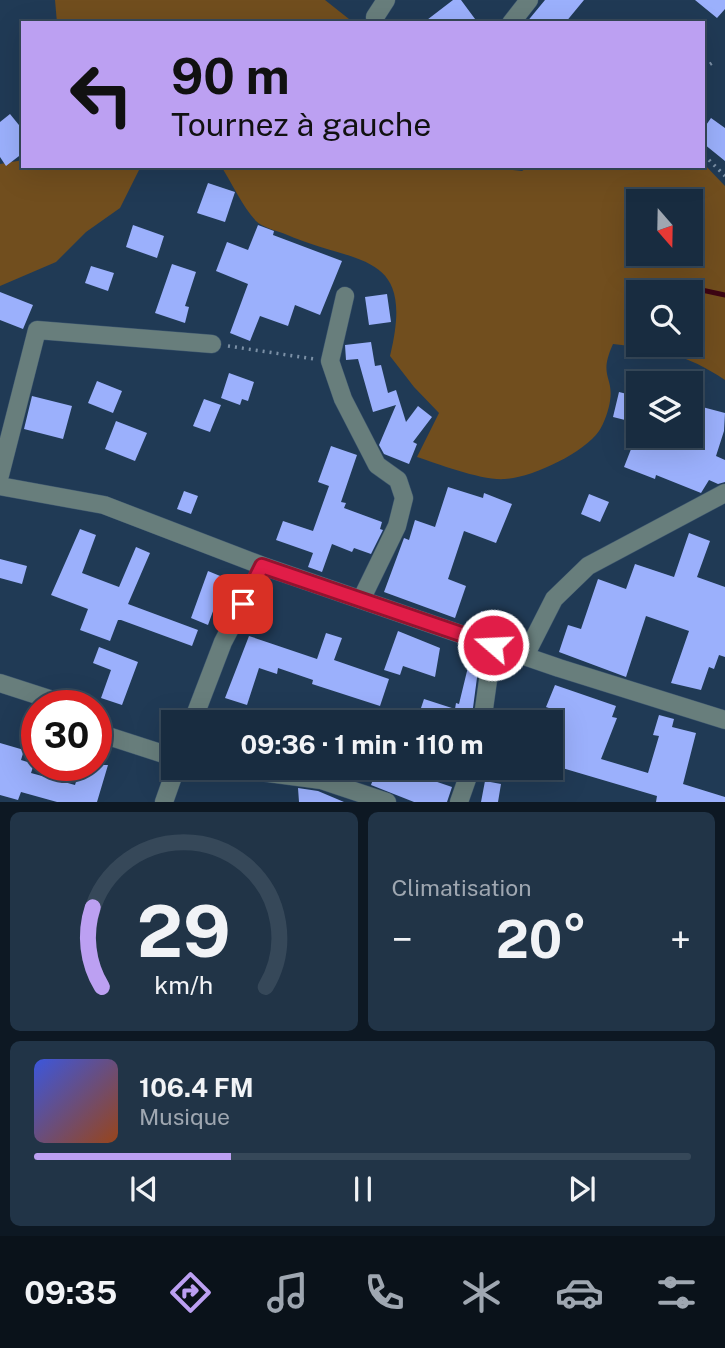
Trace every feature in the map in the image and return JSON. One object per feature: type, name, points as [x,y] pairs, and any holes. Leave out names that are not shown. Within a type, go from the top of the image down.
[{"type":"street","points":[[375,17],[386,0]]},
{"type":"street","points":[[512,21],[528,0]]},
{"type":"street","points":[[345,296],[330,361],[344,399],[377,465],[398,480],[404,498],[397,526],[361,600]]},
{"type":"street","points":[[0,475],[37,330],[212,344]]},
{"type":"street","points":[[0,486],[104,505],[262,566],[524,656],[725,720]]},
{"type":"street","points":[[524,656],[554,599],[588,566],[725,493]]},
{"type":"street","points":[[197,710],[223,642],[262,566]]},
{"type":"street","points":[[484,710],[493,645]]},
{"type":"street","points":[[0,683],[22,690]]},
{"type":"street","points":[[112,737],[161,753]]},
{"type":"street","points":[[164,802],[172,780]]},
{"type":"street","points":[[321,780],[387,802]]},
{"type":"street","points":[[459,802],[467,780]]},
{"type":"path","points":[[705,67],[712,63]]},
{"type":"path","points":[[705,156],[725,176]]},
{"type":"path","points":[[212,344],[330,361]]},
{"type":"shaded area","points":[[55,0],[325,0],[351,21],[57,21]]},
{"type":"shaded area","points":[[21,160],[21,168],[140,168],[120,208],[86,232],[56,262],[0,286],[0,164]]},
{"type":"shaded area","points":[[705,165],[725,186],[725,380],[680,357],[703,357],[703,280],[626,280],[626,346],[613,344],[607,363],[611,393],[606,416],[599,431],[582,448],[542,469],[505,479],[461,471],[417,457],[439,413],[390,356],[396,321],[395,296],[387,279],[375,267],[357,258],[259,223],[246,208],[222,168],[493,168],[522,171],[526,168],[705,168]]},
{"type":"building","points":[[453,0],[461,0],[477,21],[426,21]]},
{"type":"building","points":[[545,0],[584,0],[567,21],[528,21]]},
{"type":"building","points":[[695,0],[725,0],[725,9],[717,18]]},
{"type":"building","points":[[10,114],[21,128],[21,155],[6,166],[0,157],[0,122]]},
{"type":"building","points":[[711,118],[725,128],[725,161],[705,145],[705,127]]},
{"type":"building","points":[[208,183],[235,192],[225,222],[197,213]]},
{"type":"building","points":[[133,225],[164,236],[157,258],[126,247]]},
{"type":"building","points":[[258,225],[274,231],[273,235],[342,261],[320,315],[295,305],[288,326],[260,316],[250,341],[230,333],[248,284],[216,271],[227,242],[248,250]]},
{"type":"building","points":[[172,264],[196,272],[185,306],[189,307],[185,323],[155,313]]},
{"type":"building","points":[[91,266],[114,273],[108,291],[85,283]]},
{"type":"building","points":[[0,292],[33,305],[23,329],[0,320]]},
{"type":"building","points":[[387,294],[391,322],[369,325],[365,297]]},
{"type":"building","points":[[371,342],[375,366],[381,365],[388,393],[396,390],[406,422],[418,406],[432,417],[413,442],[417,444],[409,464],[384,454],[379,445],[396,405],[373,412],[358,359],[346,360],[345,345]]},
{"type":"building","points":[[229,373],[254,382],[248,401],[242,399],[240,405],[221,398]]},
{"type":"building","points":[[97,381],[122,391],[113,413],[88,403]]},
{"type":"building","points":[[619,392],[626,394],[626,420],[613,417]]},
{"type":"building","points":[[32,396],[72,406],[63,439],[24,429]]},
{"type":"building","points":[[204,399],[221,405],[210,432],[193,426]]},
{"type":"building","points":[[703,407],[725,413],[724,431],[716,456],[725,460],[725,482],[718,484],[709,480],[701,493],[656,475],[655,479],[624,467],[631,448],[703,448]]},
{"type":"building","points":[[116,421],[147,433],[135,461],[105,449]]},
{"type":"building","points":[[331,446],[357,455],[341,502],[346,503],[344,508],[382,522],[380,529],[383,530],[371,554],[354,548],[352,552],[332,544],[322,572],[308,567],[313,553],[276,540],[283,521],[313,531],[329,486],[318,482]]},
{"type":"building","points":[[448,487],[483,498],[484,493],[512,504],[496,543],[464,531],[448,579],[466,586],[455,618],[384,592],[404,538],[409,540],[415,520],[435,527]]},
{"type":"building","points":[[184,491],[198,496],[191,514],[177,509]]},
{"type":"building","points":[[589,494],[609,502],[600,522],[581,514]]},
{"type":"building","points":[[80,529],[96,535],[82,573],[119,587],[136,547],[150,553],[128,604],[198,630],[192,646],[121,620],[118,620],[110,641],[80,630],[88,609],[51,595]]},
{"type":"building","points":[[689,533],[710,541],[697,577],[725,587],[725,657],[719,655],[714,669],[709,667],[701,690],[671,683],[689,631],[646,616],[626,677],[559,652],[568,625],[581,629],[598,579],[626,589],[635,564],[674,577]]},
{"type":"building","points":[[0,559],[27,566],[22,584],[0,578]]},
{"type":"building","points":[[208,571],[225,578],[208,625],[191,618]]},
{"type":"building","points":[[481,611],[504,619],[499,633],[477,626]]},
{"type":"building","points":[[398,631],[440,648],[435,677],[403,666],[400,675],[384,670]]},
{"type":"building","points":[[326,633],[342,638],[334,660],[389,679],[380,706],[312,684],[313,680],[278,668],[277,674],[259,668],[247,705],[225,698],[249,636],[317,659]]},
{"type":"building","points":[[99,647],[138,662],[122,705],[112,702],[112,690],[104,690],[111,670],[93,663]]},
{"type":"building","points":[[468,667],[478,670],[473,710],[420,710],[424,699],[455,709],[456,703],[459,704]]},
{"type":"building","points":[[555,685],[616,706],[612,717],[617,718],[601,759],[648,773],[659,736],[653,735],[659,715],[674,719],[672,727],[696,733],[683,784],[725,797],[725,802],[656,802],[657,796],[563,768],[563,710],[546,707]]},
{"type":"building","points":[[0,743],[21,749],[21,781],[60,781],[75,785],[76,781],[103,781],[97,802],[57,802],[21,792],[18,800],[0,795]]},
{"type":"building","points":[[373,780],[431,780],[452,787],[447,802],[414,802],[371,785]]},
{"type":"building","points":[[485,781],[501,784],[498,802],[481,802]]},
{"type":"building","points":[[298,788],[318,791],[344,802],[299,802]]},
{"type":"waterway","points":[[703,290],[725,295]]},
{"type":"route","points":[[243,604],[262,566],[493,645]]}]
